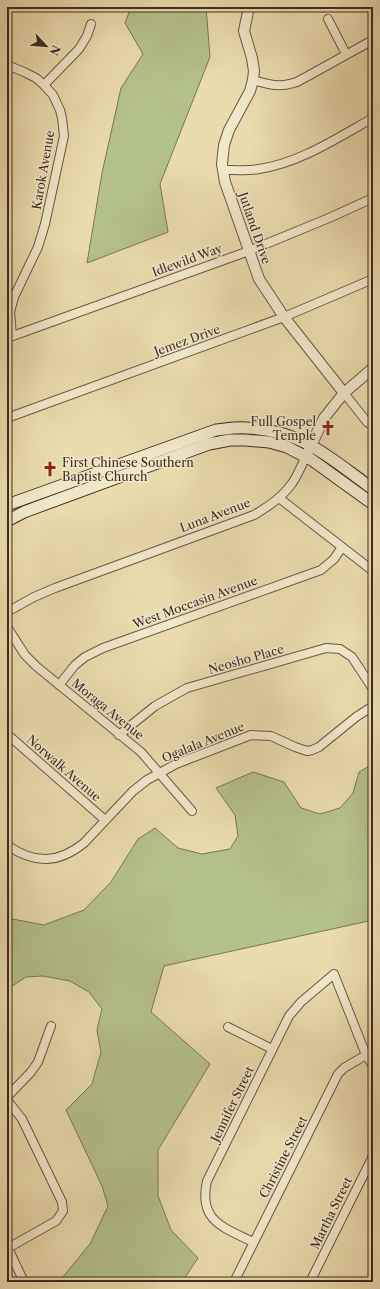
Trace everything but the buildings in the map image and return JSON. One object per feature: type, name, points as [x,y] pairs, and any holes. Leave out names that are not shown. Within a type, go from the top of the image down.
[{"type":"main road","points":[[7,505],[216,430],[247,428],[282,433],[311,444],[373,489]]},
{"type":"main road","points":[[7,521],[24,512],[216,443],[230,440],[269,442],[287,447],[306,456],[373,504]]},
{"type":"street","name":"Jutland Drive","points":[[249,7],[244,31],[252,58],[254,71],[253,80],[250,91],[229,130],[224,145],[222,170],[225,182],[259,279],[284,317],[367,422],[373,426]]},
{"type":"street","points":[[328,19],[346,54]]},
{"type":"street","points":[[7,67],[12,67],[24,72],[36,78],[44,85],[79,49],[87,36],[91,24]]},
{"type":"street","points":[[253,80],[276,86],[284,86],[297,82],[373,40]]},
{"type":"street","name":"Karok Avenue","points":[[9,337],[10,312],[14,297],[38,247],[46,224],[64,136],[60,110],[52,95],[44,85]]},
{"type":"street","points":[[222,170],[259,169],[296,159],[373,118]]},
{"type":"street","name":"Idlewild Way","points":[[9,337],[249,251],[373,198]]},
{"type":"street","name":"Jemez Drive","points":[[7,418],[284,317],[373,279]]},
{"type":"street","name":"Luna Avenue","points":[[7,612],[34,597],[55,588],[254,515],[269,507],[290,486],[324,418],[344,393],[373,368]]},
{"type":"street","points":[[279,498],[373,571]]},
{"type":"street","name":"West Moccasin Avenue","points":[[59,685],[75,665],[85,657],[103,648],[321,570],[334,559],[342,547]]},
{"type":"street","name":"Moraga Avenue","points":[[7,627],[25,654],[36,666],[141,752],[160,772],[192,811]]},
{"type":"street","name":"Neosho Place","points":[[119,735],[155,706],[187,688],[326,648],[340,650],[352,657],[373,689]]},
{"type":"street","name":"Ogalala Avenue","points":[[7,845],[19,853],[33,858],[46,860],[64,856],[76,850],[84,843],[133,791],[147,780],[176,764],[251,735],[271,736],[295,747],[307,751],[312,750],[319,747],[356,717],[373,706]]},
{"type":"street","name":"Norwalk Avenue","points":[[7,734],[105,820]]},
{"type":"street","name":"Jennifer Street","points":[[253,1242],[215,1222],[207,1210],[204,1193],[208,1181],[289,1016],[301,1002],[334,974],[366,1055]]},
{"type":"street","points":[[7,1097],[31,1072],[38,1062],[50,1026]]},
{"type":"street","points":[[228,1027],[272,1049]]},
{"type":"street","points":[[366,1055],[373,1066]]},
{"type":"street","name":"Christine Street","points":[[234,1282],[338,1074],[344,1068],[366,1055]]},
{"type":"street","points":[[7,1100],[22,1119],[62,1202],[63,1211],[56,1221],[8,1247],[24,1282]]},
{"type":"street","name":"Martha Street","points":[[310,1282],[373,1156]]},
{"type":"green space","points":[[131,7],[206,7],[210,57],[160,184],[168,232],[87,263],[102,173],[121,88],[143,54],[125,23]]},
{"type":"green space","points":[[373,764],[373,920],[164,966],[151,1012],[210,1064],[158,1150],[158,1196],[171,1230],[198,1258],[182,1282],[64,1282],[62,1278],[90,1244],[108,1206],[102,1186],[66,1110],[92,1084],[101,1052],[97,1030],[102,1009],[89,992],[70,981],[43,976],[26,977],[9,988],[7,991],[7,918],[44,925],[84,910],[111,882],[138,839],[155,828],[178,848],[202,854],[230,849],[238,836],[235,815],[216,788],[253,772],[284,782],[301,808],[320,814],[340,808],[353,793],[359,772]]},
{"type":"place","name":"Full Gospel Temple","points":[[328,428]]},
{"type":"place","name":"First Chinese Southern Baptist Church","points":[[50,469]]}]
